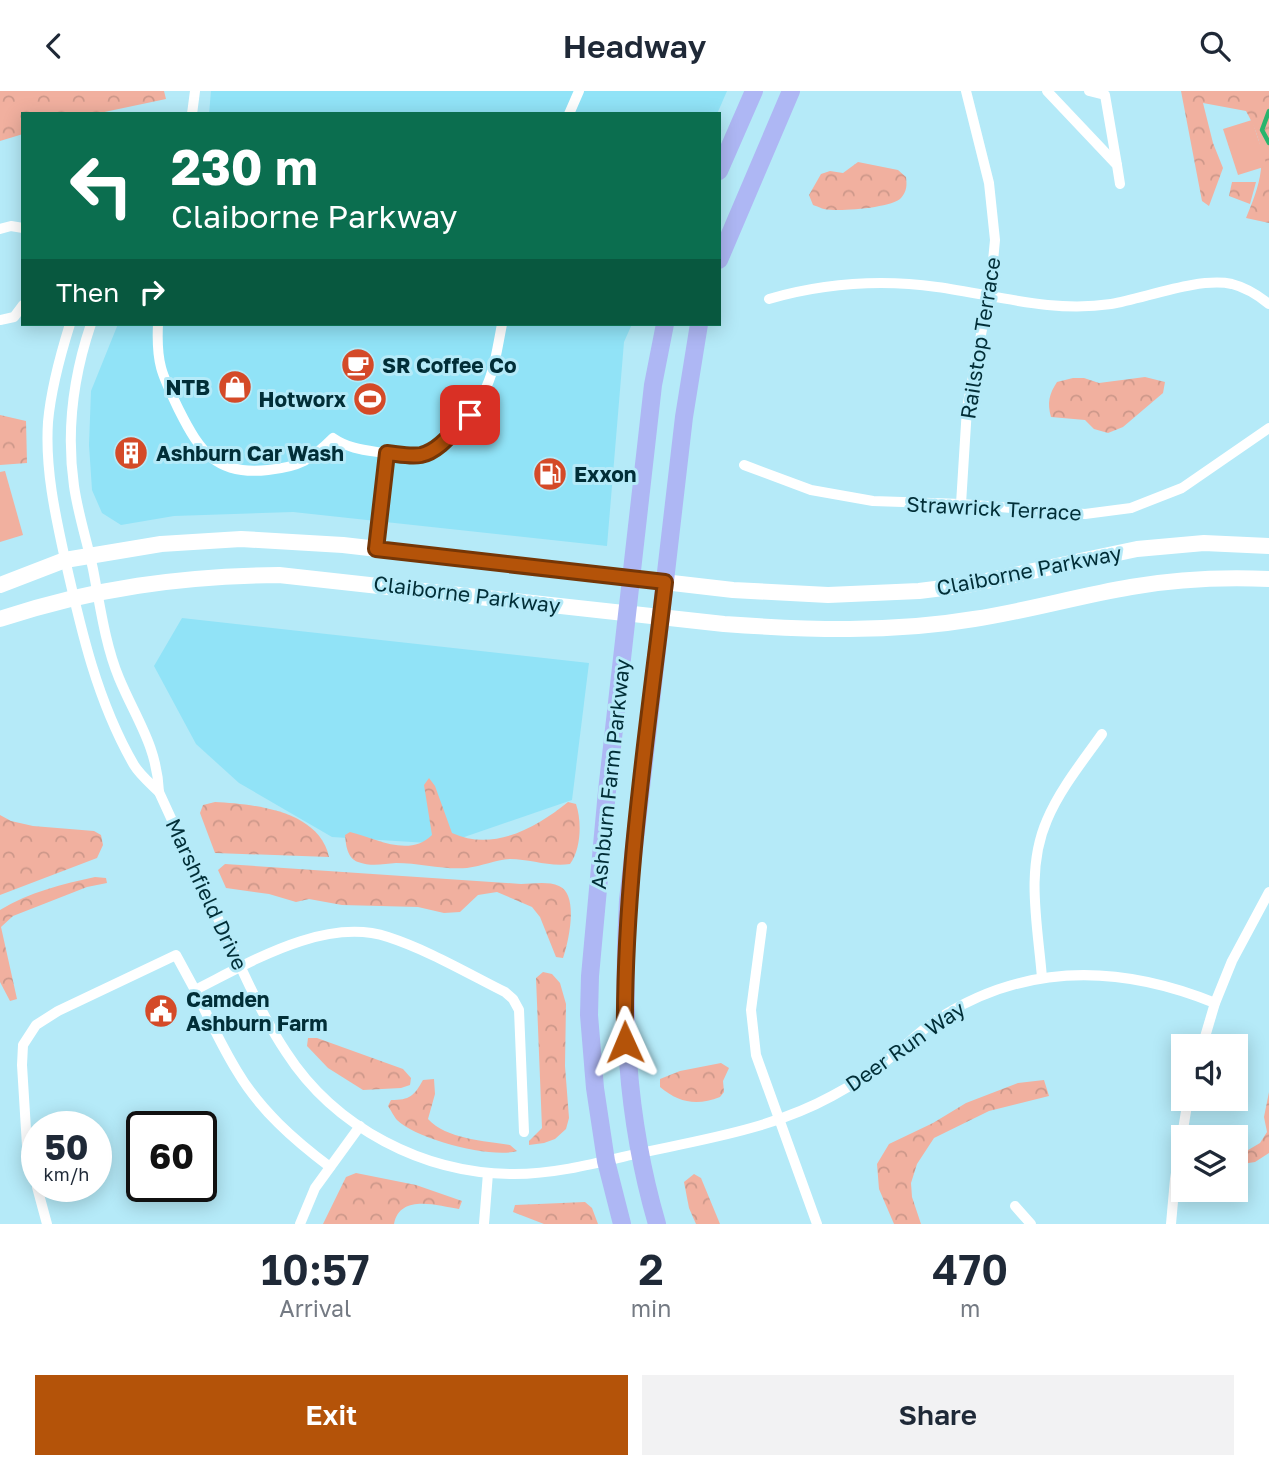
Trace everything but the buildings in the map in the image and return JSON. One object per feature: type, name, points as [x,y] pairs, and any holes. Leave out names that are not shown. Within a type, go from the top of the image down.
[{"type":"main road","points":[[721,166],[754,91]]},
{"type":"main road","points":[[721,255],[791,91]]},
{"type":"main road","name":"Ashburn Farm Parkway","points":[[622,1224],[606,1161],[593,1066],[589,1015],[590,976],[595,909],[653,385],[665,326]]},
{"type":"main road","name":"Ashburn Farm Parkway","points":[[657,1224],[640,1153],[628,1077],[625,970],[628,900],[684,417],[699,326]]},
{"type":"main road","name":"Claiborne Parkway","points":[[0,585],[65,560],[161,544],[241,539],[376,549],[783,593],[873,594],[967,585],[1137,549],[1204,544],[1269,546]]},
{"type":"main road","name":"Claiborne Parkway","points":[[0,619],[74,597],[155,582],[214,576],[279,575],[790,629],[902,628],[974,619],[1132,587],[1213,578],[1269,579]]},
{"type":"street","points":[[192,112],[195,91]]},
{"type":"street","points":[[570,112],[579,91]]},
{"type":"street","name":"Railstop Terrace","points":[[961,504],[967,408],[994,262],[993,206],[966,91]]},
{"type":"street","points":[[1047,91],[1117,165]]},
{"type":"street","points":[[1089,91],[1105,95],[1120,184]]},
{"type":"street","points":[[0,229],[11,226],[21,228]]},
{"type":"street","points":[[769,299],[826,286],[897,282],[1042,306],[1093,306],[1203,285],[1231,284],[1269,304]]},
{"type":"street","points":[[0,320],[14,317],[21,308]]},
{"type":"street","name":"Marshfield Drive","points":[[69,326],[55,377],[48,423],[48,453],[52,500],[91,666],[135,767],[159,792],[271,1028],[302,1075],[341,1113],[360,1126],[405,1152],[432,1162],[488,1173],[555,1171],[640,1153]]},
{"type":"street","name":"Marshfield Drive","points":[[90,326],[74,389],[70,444],[74,489],[118,676],[158,768],[159,792]]},
{"type":"street","points":[[158,326],[157,354],[166,383],[193,438],[202,450],[225,467],[250,471],[289,468],[304,463],[333,438],[352,449],[424,455],[470,415],[489,384],[502,326]]},
{"type":"street","name":"Strawrick Terrace","points":[[744,465],[778,479],[832,495],[881,502],[961,504],[1086,514],[1131,507],[1182,488],[1269,428]]},
{"type":"street","points":[[376,549],[387,453]]},
{"type":"street","points":[[1042,978],[1034,897],[1037,851],[1047,819],[1058,798],[1102,734]]},
{"type":"street","points":[[1206,1034],[1232,961],[1269,892]]},
{"type":"street","points":[[762,927],[752,999],[751,1033],[755,1055],[817,1224]]},
{"type":"street","points":[[195,990],[284,948],[330,933],[364,932],[396,940],[505,992],[513,999],[519,1010],[524,1132]]},
{"type":"street","points":[[25,1111],[23,1045],[36,1025],[58,1011],[176,955],[223,1048],[257,1099],[301,1146],[330,1167]]},
{"type":"street","name":"Deer Run Way","points":[[640,1153],[778,1120],[832,1096],[867,1075],[937,1020],[959,1007],[986,994],[1042,978],[1093,975],[1139,979],[1184,991],[1215,1003]]},
{"type":"street","points":[[1171,1224],[1186,1111]]},
{"type":"street","points":[[300,1224],[315,1188],[360,1126]]},
{"type":"street","points":[[484,1224],[488,1173]]},
{"type":"street","points":[[41,1202],[47,1224]]},
{"type":"street","points":[[1015,1206],[1031,1224]]},
{"type":"shaded area","points":[[211,91],[727,91],[718,112],[209,112]]},
{"type":"shaded area","points":[[117,326],[631,326],[624,342],[607,546],[293,512],[174,516],[121,525],[102,513],[92,490],[89,445],[91,391]]},
{"type":"shaded area","points":[[182,618],[589,663],[572,800],[444,844],[332,837],[239,783],[196,744],[154,666]]},
{"type":"green space","points":[[0,91],[164,91],[166,99],[104,112],[21,112],[21,135],[0,141]]},
{"type":"green space","points":[[1181,91],[1269,91],[1269,223],[1246,218],[1260,176],[1261,152],[1246,111],[1203,103],[1213,143],[1223,168],[1209,206],[1202,201]]},
{"type":"green space","points":[[1252,120],[1267,166],[1238,175],[1223,129]]},
{"type":"green space","points":[[858,162],[898,170],[906,177],[901,198],[876,207],[852,209],[831,210],[813,205],[809,195],[821,174],[830,171],[843,173]]},
{"type":"green space","points":[[1232,182],[1256,182],[1250,204],[1229,196]]},
{"type":"green space","points":[[1145,377],[1165,382],[1163,393],[1123,427],[1108,433],[1094,429],[1085,420],[1051,417],[1050,399],[1057,382],[1084,378],[1099,383]]},
{"type":"green space","points":[[0,415],[26,421],[27,463],[0,465]]},
{"type":"green space","points":[[5,471],[23,535],[0,542],[0,472]]},
{"type":"green space","points":[[429,778],[435,786],[452,833],[467,838],[483,840],[513,834],[556,812],[568,802],[576,804],[579,835],[574,858],[570,864],[510,859],[458,868],[405,863],[377,865],[358,862],[351,857],[345,835],[350,832],[403,846],[423,842],[432,835],[424,785]]},
{"type":"green space","points":[[215,802],[265,808],[299,819],[323,841],[329,857],[215,853],[200,813],[203,805]]},
{"type":"green space","points":[[0,815],[11,821],[33,826],[94,831],[101,835],[103,845],[97,858],[0,895]]},
{"type":"green space","points":[[225,864],[555,884],[565,891],[569,898],[571,919],[568,941],[563,958],[556,957],[540,917],[532,907],[497,892],[478,895],[460,912],[444,913],[418,907],[342,905],[309,899],[296,902],[269,894],[226,888],[218,870]]},
{"type":"green space","points":[[95,877],[106,878],[107,883],[87,887],[13,916],[1,927],[17,999],[10,1001],[0,982],[0,910],[34,893]]},
{"type":"green space","points":[[543,972],[552,974],[560,983],[566,1004],[565,1066],[569,1118],[566,1129],[555,1139],[529,1145],[529,1141],[542,1128],[536,978]]},
{"type":"green space","points":[[308,1038],[317,1038],[403,1069],[411,1078],[410,1085],[363,1090],[328,1068],[307,1046]]},
{"type":"green space","points":[[721,1063],[729,1068],[723,1081],[724,1092],[720,1097],[696,1102],[681,1100],[660,1087],[660,1079],[680,1071]]},
{"type":"green space","points":[[434,1079],[435,1094],[428,1119],[436,1126],[466,1138],[510,1145],[517,1151],[490,1152],[455,1146],[420,1134],[397,1120],[388,1106],[391,1100],[407,1098],[423,1080]]},
{"type":"green space","points":[[1044,1080],[1049,1096],[989,1111],[934,1138],[917,1164],[911,1183],[912,1197],[921,1224],[894,1224],[879,1189],[877,1164],[889,1144],[933,1123],[966,1103],[1018,1083]]},
{"type":"green space","points":[[1269,1092],[1269,1153],[1248,1163],[1248,1150],[1260,1143],[1267,1132],[1264,1117]]},
{"type":"green space","points":[[356,1173],[416,1185],[462,1201],[459,1209],[431,1204],[412,1205],[398,1214],[394,1224],[323,1224],[346,1177]]},
{"type":"green space","points":[[694,1174],[701,1178],[720,1224],[696,1224],[689,1208],[684,1182]]},
{"type":"green space","points":[[585,1202],[592,1208],[598,1224],[544,1224],[513,1212],[515,1205]]},
{"type":"waterway","points":[[1269,111],[1262,130],[1269,143]]},
{"type":"place","name":"SR Coffee Co","points":[[358,365]]},
{"type":"place","name":"NTB","points":[[235,387]]},
{"type":"place","name":"Hotworx","points":[[370,399]]},
{"type":"place","name":"Ashburn Car Wash","points":[[131,453]]},
{"type":"place","name":"Exxon","points":[[550,474]]},
{"type":"place","name":"Camden Ashburn Farm","points":[[161,1011]]},
{"type":"route","points":[[470,415],[424,455],[387,453],[376,549],[665,582],[628,900],[624,983],[625,1042]]}]
